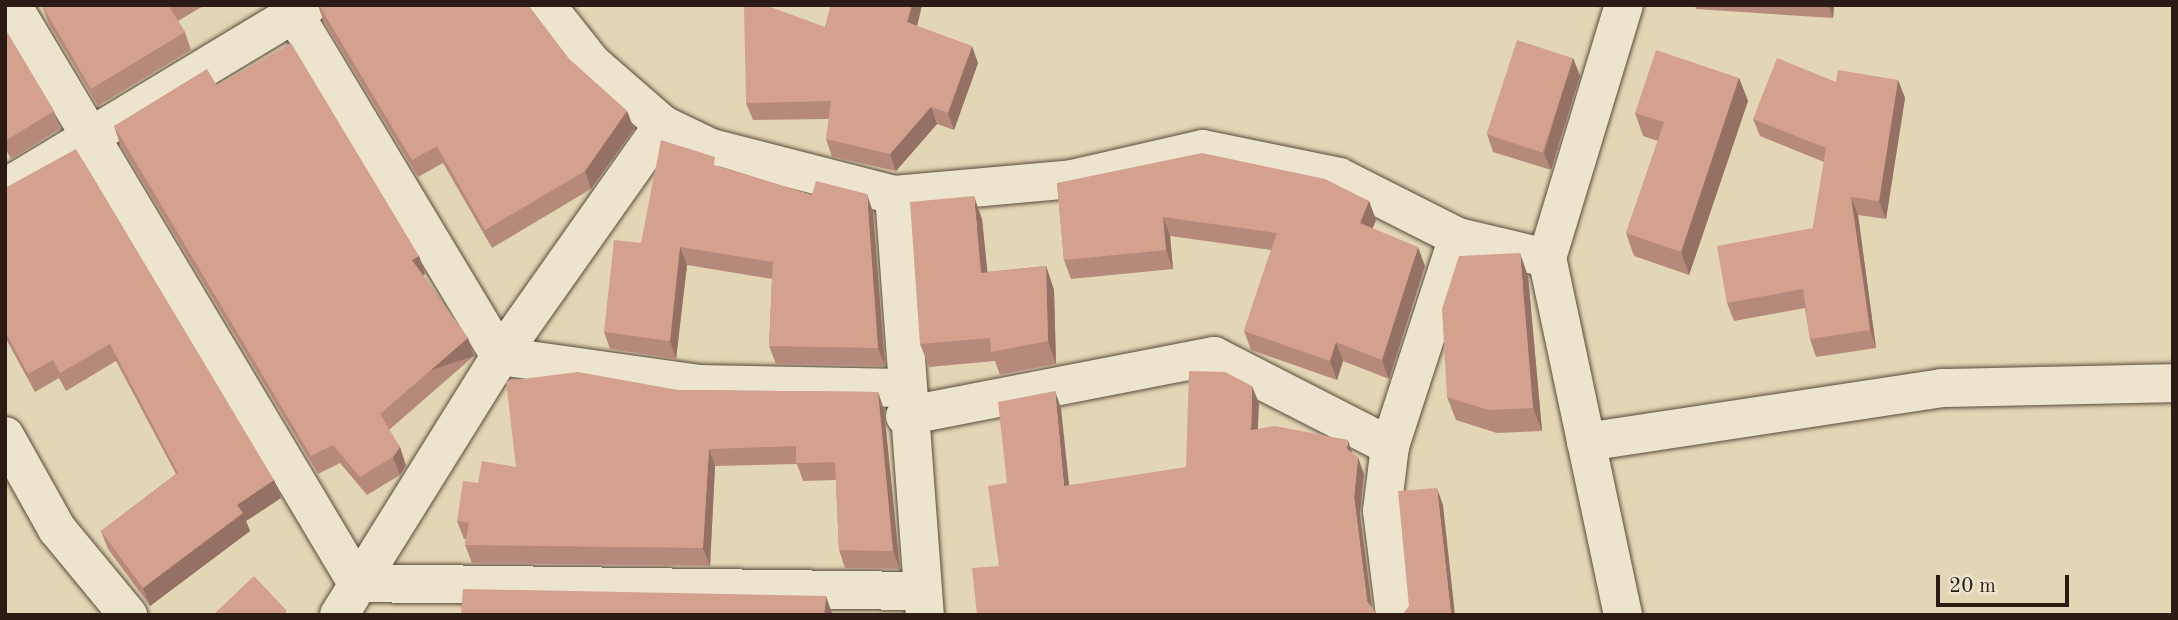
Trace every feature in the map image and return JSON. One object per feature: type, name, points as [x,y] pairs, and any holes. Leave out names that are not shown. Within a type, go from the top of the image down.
[{"type":"street","points":[[12,5],[88,133],[348,599]]},
{"type":"street","points":[[546,5],[592,63],[663,125],[711,148],[894,195],[1072,178],[1203,149],[1339,177],[1458,237],[1547,258]]},
{"type":"street","points":[[1623,615],[1547,258],[1624,5]]},
{"type":"street","points":[[5,188],[88,133],[297,8],[500,356]]},
{"type":"street","points":[[348,599],[500,356],[663,125]]},
{"type":"street","points":[[348,599],[922,603],[904,402],[894,195]]},
{"type":"street","points":[[1395,615],[1382,511],[1390,446],[1458,237]]},
{"type":"street","points":[[500,356],[698,384],[904,402],[1214,356],[1390,446]]},
{"type":"street","points":[[1586,442],[1942,388],[2173,383]]},
{"type":"street","points":[[5,436],[57,529],[128,615]]},
{"type":"building","points":[[42,5],[168,5],[185,32],[91,89]]},
{"type":"building","points":[[319,5],[528,5],[569,59],[627,111],[585,171],[485,230],[437,146],[412,160]]},
{"type":"building","points":[[744,5],[765,5],[825,27],[831,5],[912,5],[907,22],[972,46],[948,113],[931,107],[890,154],[826,139],[831,101],[746,103]]},
{"type":"building","points":[[5,29],[54,111],[5,141]]},
{"type":"building","points":[[1517,40],[1573,58],[1543,152],[1486,134]]},
{"type":"building","points":[[291,43],[419,256],[412,260],[468,338],[380,414],[400,447],[393,457],[360,477],[333,445],[311,456],[114,126],[207,69],[217,86]]},
{"type":"building","points":[[1656,50],[1739,78],[1681,252],[1626,233],[1664,122],[1635,113]]},
{"type":"building","points":[[1777,58],[1836,82],[1838,70],[1898,80],[1879,201],[1851,197],[1870,330],[1810,339],[1803,289],[1727,303],[1717,246],[1813,228],[1826,148],[1753,119]]},
{"type":"building","points":[[661,140],[715,157],[714,165],[812,195],[816,181],[867,194],[878,348],[769,346],[773,262],[680,247],[670,341],[604,332],[614,240],[641,243]]},
{"type":"building","points":[[76,149],[274,480],[237,505],[243,513],[143,588],[101,531],[178,473],[110,344],[60,373],[53,360],[28,374],[5,331],[5,188]]},
{"type":"building","points":[[1202,153],[1325,179],[1369,201],[1360,223],[1418,247],[1382,360],[1336,342],[1330,361],[1244,331],[1277,233],[1163,217],[1166,250],[1064,260],[1057,183]]},
{"type":"building","points":[[974,196],[981,273],[1046,266],[1048,341],[991,352],[990,338],[920,344],[910,202]]},
{"type":"building","points":[[1520,253],[1533,408],[1488,410],[1447,397],[1442,309],[1459,256]]},
{"type":"building","points":[[1189,371],[1225,372],[1252,386],[1251,430],[1275,426],[1348,440],[1347,449],[1358,457],[1354,497],[1367,601],[1378,615],[977,615],[972,568],[999,566],[988,486],[1007,483],[998,402],[1055,391],[1064,486],[1186,467]]},
{"type":"building","points":[[578,372],[678,390],[878,392],[893,551],[839,550],[835,462],[796,463],[796,446],[709,449],[703,548],[465,545],[469,523],[457,521],[463,481],[478,483],[482,461],[516,467],[506,381]]},
{"type":"building","points":[[1437,488],[1451,615],[1402,615],[1409,606],[1398,491]]},
{"type":"building","points":[[254,576],[287,611],[283,615],[213,615]]},
{"type":"building","points":[[463,589],[826,596],[824,615],[461,615]]}]
